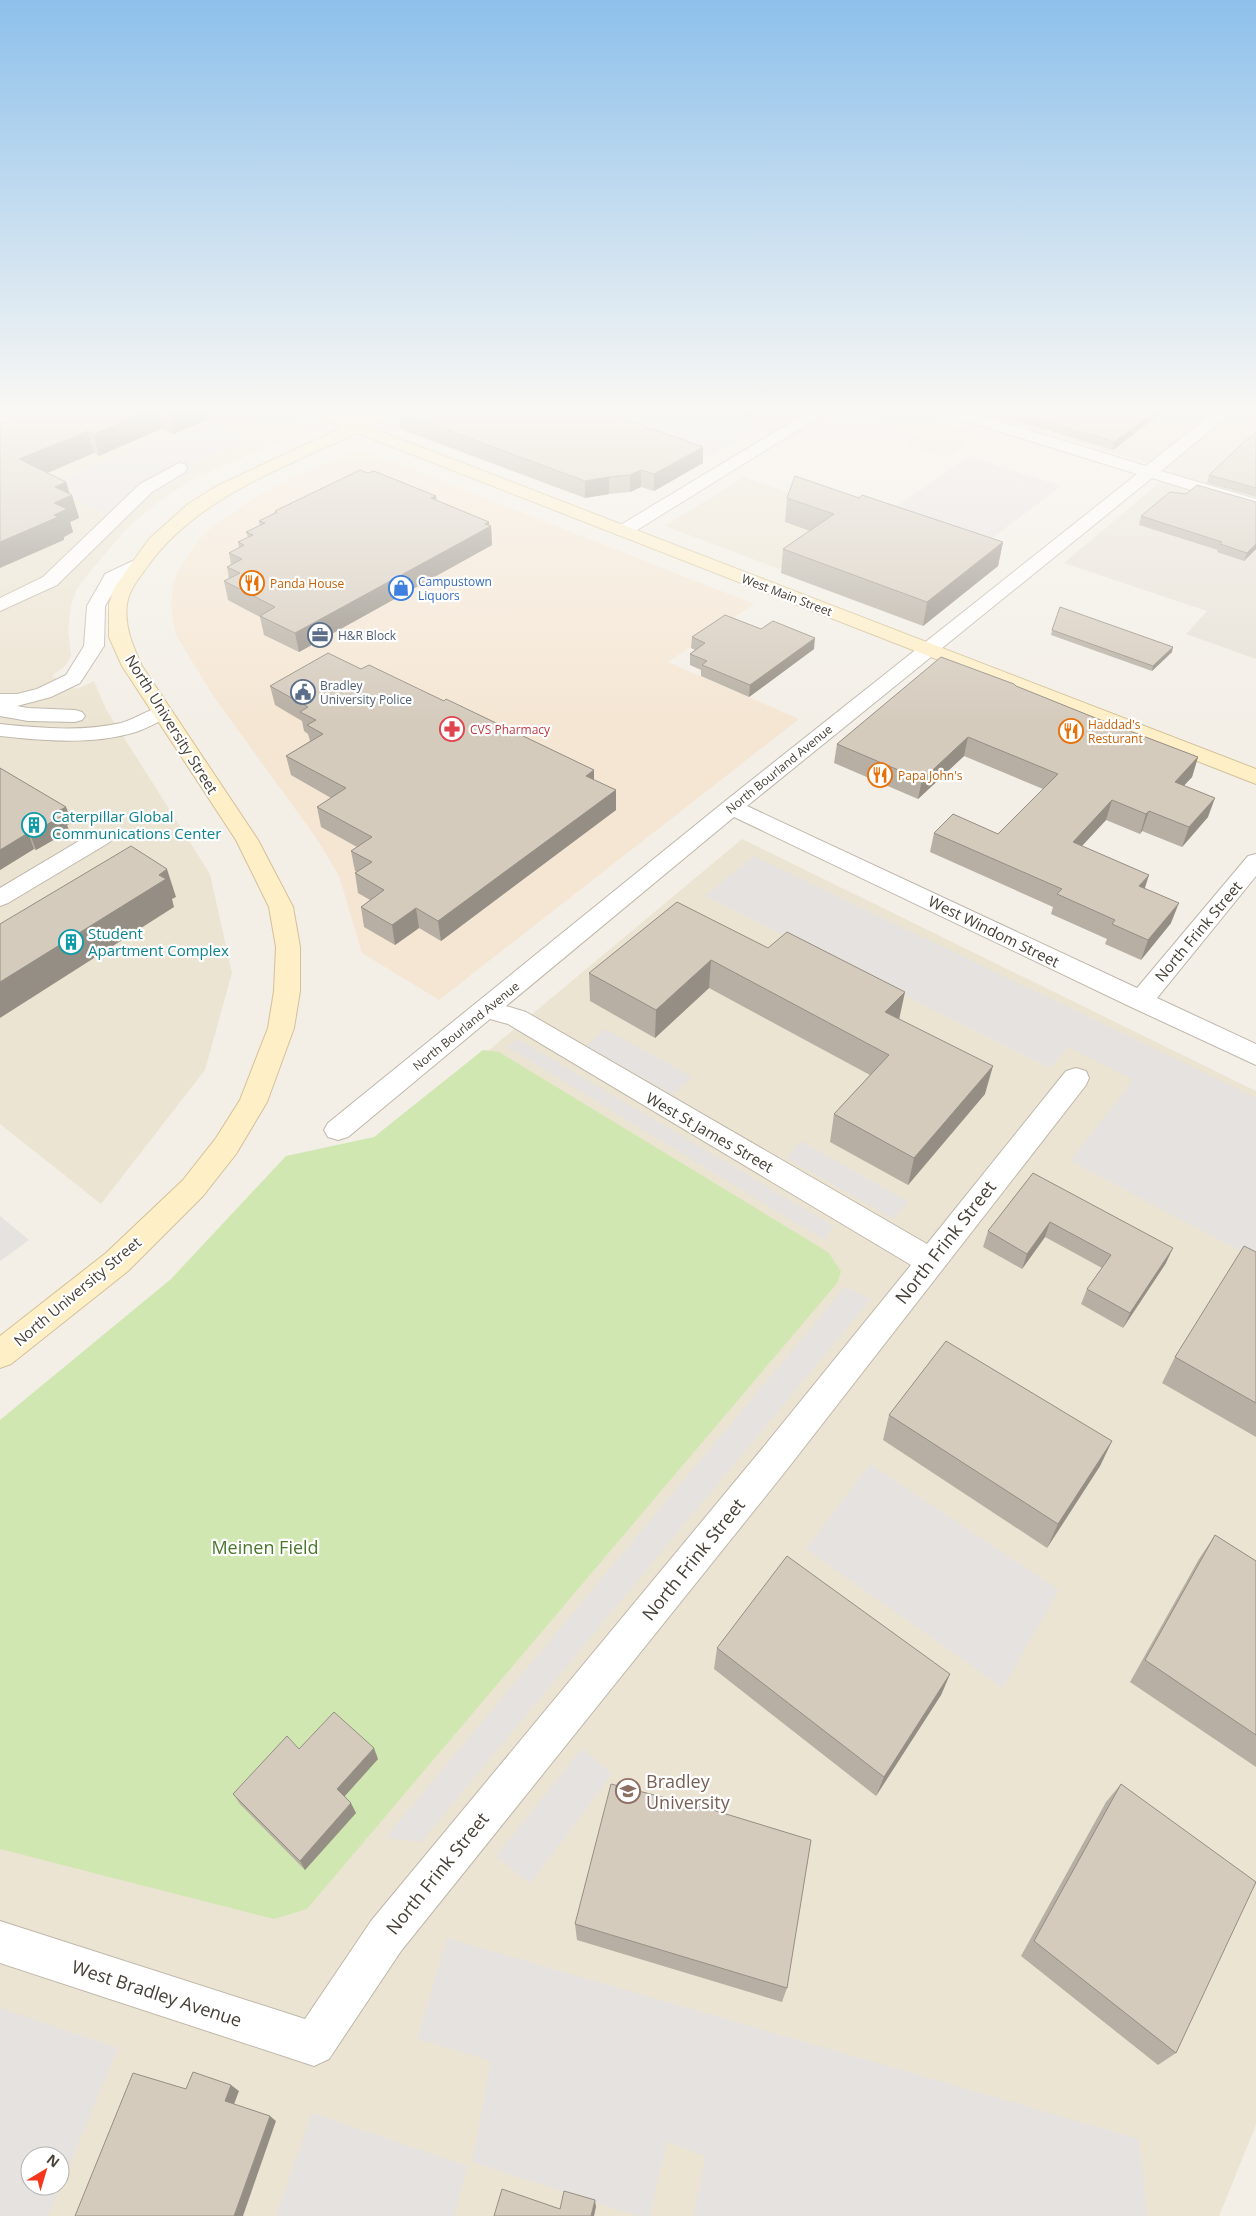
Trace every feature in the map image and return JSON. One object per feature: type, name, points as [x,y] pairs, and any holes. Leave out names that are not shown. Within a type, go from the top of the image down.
[{"type":"main road","name":"North University Street","points":[[0,1354],[117,1262],[193,1188],[226,1146],[253,1102],[281,1028],[287,991],[288,947],[281,907],[247,840],[161,713],[132,666],[119,637],[118,604],[123,588],[155,543],[185,515]]},
{"type":"main road","name":"West Main Street","points":[[582,515],[1256,777]]},
{"type":"street","points":[[0,605],[50,580],[117,515]]},
{"type":"street","points":[[622,531],[648,515]]},
{"type":"street","name":"North Bourland Avenue","points":[[338,1130],[487,1010],[732,807],[1096,515]]},
{"type":"street","points":[[0,700],[16,700],[44,693],[73,679],[94,646],[96,606],[112,578],[140,562]]},
{"type":"street","points":[[0,709],[9,712],[49,716],[161,713]]},
{"type":"street","points":[[0,730],[33,734],[90,732],[127,728],[161,713]]},
{"type":"street","name":"West Windom Street","points":[[732,807],[1256,1055]]},
{"type":"street","points":[[0,898],[102,837]]},
{"type":"street","name":"North Frink Street","points":[[1140,1001],[1256,861]]},
{"type":"street","name":"West St James Street","points":[[487,1010],[517,1018],[930,1261]]},
{"type":"street","name":"North Frink Street","points":[[314,2044],[386,1936],[773,1461],[1076,1078]]},
{"type":"street","name":"West Bradley Avenue","points":[[0,1942],[314,2044]]},
{"type":"shaded area","points":[[0,515],[142,515],[127,528],[77,589],[71,605],[68,629],[71,656],[65,666],[52,676],[77,689],[94,681],[106,709],[210,874],[232,973],[205,1070],[101,1204],[0,1124]]},
{"type":"shaded area","points":[[107,515],[130,515],[123,521],[113,520]]},
{"type":"shaded area","points":[[229,515],[529,515],[754,604],[668,662],[799,719],[439,1000],[362,953],[339,876],[317,839],[214,697],[176,635],[171,601],[174,581],[180,567],[201,537]]},
{"type":"shaded area","points":[[682,515],[857,516],[779,569],[665,526]]},
{"type":"shaded area","points":[[915,515],[1022,515],[988,541]]},
{"type":"shaded area","points":[[1120,515],[1256,515],[1256,659],[1186,634],[1207,611],[1064,563]]},
{"type":"shaded area","name":"Bradley University","points":[[742,839],[1256,1091],[1256,2125],[1219,2216],[0,2216],[0,1458]]},
{"type":"shaded area","points":[[754,856],[1256,1098],[1256,1259],[1070,1161],[1133,1080],[1069,1047],[1050,1068],[705,896]]},
{"type":"shaded area","points":[[605,1029],[692,1077],[673,1095],[587,1046]]},
{"type":"shaded area","points":[[518,1039],[834,1226],[824,1240],[507,1047]]},
{"type":"shaded area","points":[[801,1141],[908,1202],[893,1219],[786,1158]]},
{"type":"shaded area","points":[[0,1216],[29,1240],[0,1261]]},
{"type":"shaded area","points":[[845,1287],[871,1299],[421,1842],[385,1838]]},
{"type":"shaded area","points":[[870,1464],[1059,1590],[1003,1688],[806,1549]]},
{"type":"shaded area","points":[[582,1748],[612,1774],[530,1884],[496,1856]]},
{"type":"shaded area","points":[[447,1938],[1139,2139],[1147,2216],[694,2216],[705,2156],[667,2142],[650,2216],[637,2216],[472,2162],[491,2061],[417,2039]]},
{"type":"shaded area","points":[[0,2008],[118,2048],[70,2163],[70,2146],[20,2146],[20,2196],[56,2196],[48,2216],[0,2216]]},
{"type":"shaded area","points":[[312,2113],[468,2166],[454,2216],[276,2216]]},
{"type":"green space","name":"Meinen Field","points":[[483,1050],[499,1052],[828,1252],[841,1271],[838,1282],[307,1909],[274,1919],[0,1849],[0,1420],[171,1279],[286,1156],[374,1137]]},
{"type":"building","points":[[0,515],[58,517],[0,542]]},
{"type":"building","points":[[270,515],[473,515],[489,522],[485,524],[491,526],[295,633],[260,616],[275,607],[224,581],[240,573],[227,567],[242,559],[229,553],[244,545],[238,542],[253,535],[246,532],[265,523],[259,521]]},
{"type":"building","points":[[832,515],[923,515],[1003,542],[927,602],[783,549]]},
{"type":"building","points":[[1256,515],[1256,544],[1247,553],[1220,544],[1222,542],[1141,516]]},
{"type":"building","points":[[1060,607],[1173,647],[1153,666],[1052,630]]},
{"type":"building","points":[[725,615],[761,629],[773,621],[815,638],[750,685],[702,665],[707,661],[690,654],[705,643],[692,637]]},
{"type":"building","points":[[328,653],[361,669],[369,665],[444,701],[446,699],[594,770],[586,776],[616,790],[438,921],[416,908],[392,925],[361,907],[384,890],[355,873],[372,862],[351,851],[372,837],[317,807],[346,788],[286,756],[323,734],[307,725],[316,720],[300,712],[308,707],[270,686]]},
{"type":"building","points":[[941,657],[1198,757],[1175,782],[1215,798],[1189,827],[1149,811],[1146,814],[1112,800],[1073,842],[1149,875],[1139,886],[1179,903],[1148,940],[1112,924],[1115,920],[1057,894],[1062,889],[934,833],[953,814],[998,834],[1058,774],[968,737],[922,780],[837,744]]},
{"type":"building","name":"Caterpillar Global Communications Center","points":[[0,768],[66,807],[58,811],[64,815],[0,850]]},
{"type":"building","points":[[131,846],[167,869],[159,875],[166,879],[0,982],[0,924]]},
{"type":"building","points":[[677,902],[768,948],[787,932],[905,992],[885,1012],[993,1066],[914,1158],[834,1114],[889,1055],[711,960],[656,1010],[589,973]]},
{"type":"building","points":[[1033,1173],[1173,1248],[1130,1313],[1087,1289],[1111,1255],[1050,1222],[1027,1254],[988,1231]]},
{"type":"building","points":[[1244,1246],[1256,1252],[1256,1403],[1175,1357]]},
{"type":"building","points":[[946,1341],[1112,1441],[1058,1524],[889,1415]]},
{"type":"building","points":[[1215,1535],[1256,1561],[1256,1735],[1145,1660]]},
{"type":"building","points":[[787,1556],[950,1674],[884,1777],[717,1648]]},
{"type":"building","points":[[334,1712],[374,1748],[337,1789],[351,1803],[300,1861],[233,1794],[287,1736],[299,1749]]},
{"type":"building","points":[[611,1784],[713,1810],[811,1840],[787,1988],[575,1924]]},
{"type":"building","points":[[1121,1784],[1256,1882],[1176,2053],[1034,1941]]},
{"type":"building","points":[[193,2072],[231,2085],[225,2101],[270,2116],[234,2216],[75,2216],[133,2073],[186,2089]]},
{"type":"building","points":[[502,2189],[560,2209],[564,2191],[595,2200],[591,2216],[494,2216]]},
{"type":"place","name":"Panda House","points":[[252,583]]},
{"type":"place","name":"Campustown Liquors","points":[[401,588]]},
{"type":"place","name":"H&R Block","points":[[320,635]]},
{"type":"place","name":"Bradley University Police","points":[[303,692]]},
{"type":"place","name":"CVS Pharmacy","points":[[452,729]]},
{"type":"place","name":"Haddad's Resturant","points":[[1071,731]]},
{"type":"place","name":"Papa John's","points":[[880,775]]},
{"type":"place","name":"Caterpillar Global Communications Center","points":[[34,825]]},
{"type":"place","name":"Student Apartment Complex","points":[[71,942]]},
{"type":"place","name":"Bradley University","points":[[628,1791]]}]
